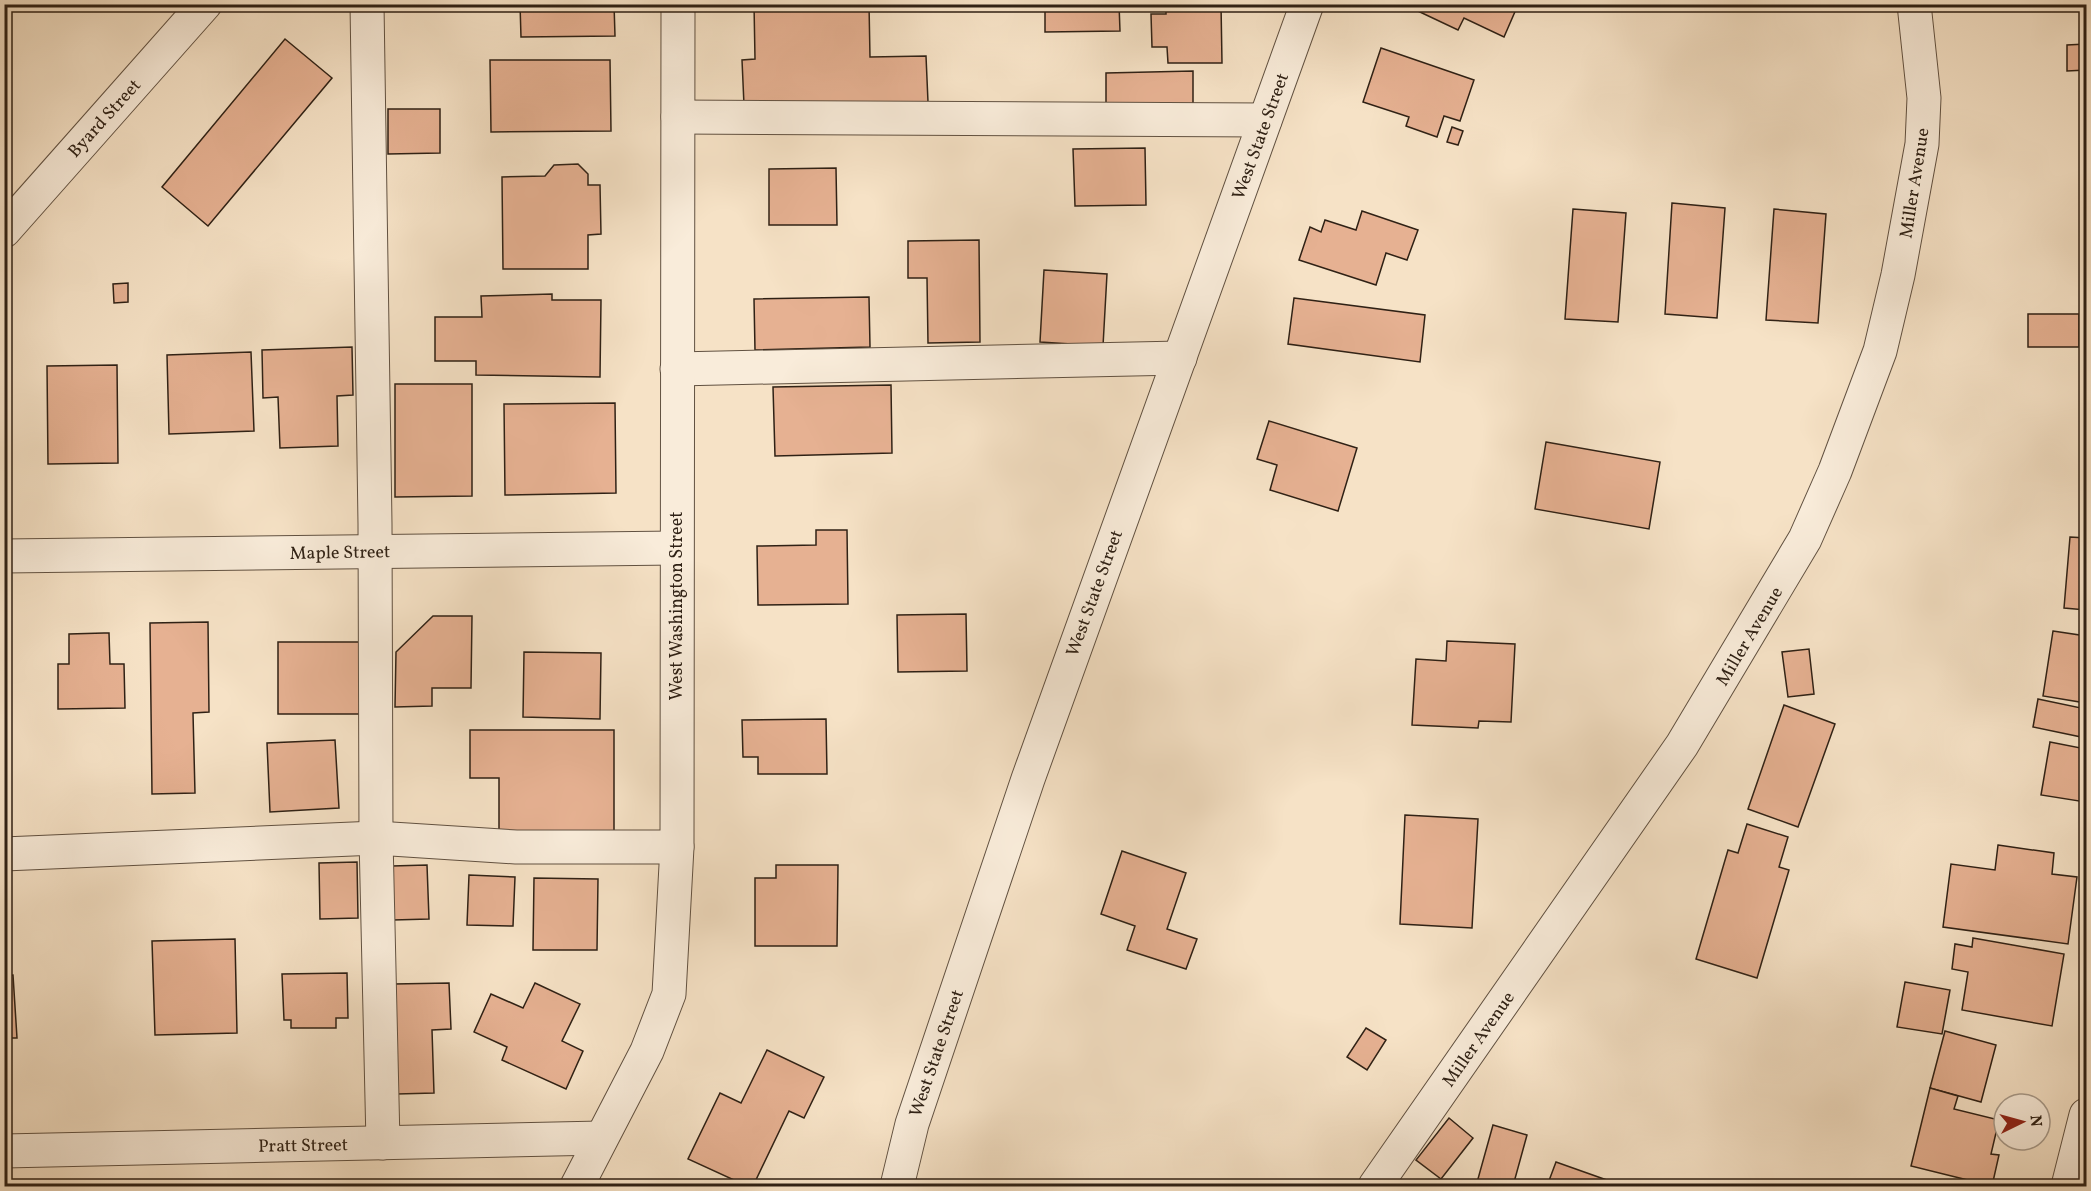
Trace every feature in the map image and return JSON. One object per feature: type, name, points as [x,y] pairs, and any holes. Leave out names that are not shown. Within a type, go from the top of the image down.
[{"type":"street","name":"Byard Street","points":[[4,231],[205,4]]},
{"type":"street","points":[[367,4],[375,552],[376,838],[383,1143]]},
{"type":"street","name":"West Washington Street","points":[[577,1186],[646,1051],[669,994],[677,847],[678,4]]},
{"type":"street","name":"West State Street","points":[[897,1186],[912,1124],[1028,779],[1307,4]]},
{"type":"street","name":"Miller Avenue","points":[[1374,1186],[1682,745],[1805,539],[1835,471],[1880,351],[1898,275],[1922,144],[1924,98],[1914,4]]},
{"type":"street","points":[[678,117],[1265,120]]},
{"type":"street","points":[[677,369],[1180,358]]},
{"type":"street","name":"Maple Street","points":[[4,556],[676,548]]},
{"type":"street","points":[[4,854],[376,838],[516,847],[677,847]]},
{"type":"street","points":[[2068,1186],[2086,1115]]},
{"type":"street","name":"Pratt Street","points":[[4,1151],[601,1138]]},
{"type":"building","points":[[520,4],[614,4],[615,36],[521,37]]},
{"type":"building","points":[[754,4],[869,4],[870,57],[926,56],[928,102],[744,105],[742,60],[755,59]]},
{"type":"building","points":[[1045,4],[1119,4],[1120,31],[1045,32]]},
{"type":"building","points":[[1166,4],[1221,4],[1222,63],[1168,63],[1167,47],[1152,47],[1151,14],[1166,14]]},
{"type":"building","points":[[1403,4],[1512,4],[1517,7],[1504,37],[1464,18],[1458,30]]},
{"type":"building","points":[[285,39],[332,78],[208,226],[162,187]]},
{"type":"building","points":[[2086,44],[2086,70],[2067,71],[2067,45]]},
{"type":"building","points":[[1381,48],[1474,80],[1460,121],[1444,116],[1437,137],[1406,126],[1409,117],[1363,102]]},
{"type":"building","points":[[490,60],[610,60],[611,131],[491,132]]},
{"type":"building","points":[[1193,71],[1193,104],[1106,105],[1106,73]]},
{"type":"building","points":[[388,109],[440,109],[440,153],[388,154]]},
{"type":"building","points":[[1452,127],[1463,131],[1458,145],[1447,142]]},
{"type":"building","points":[[1145,148],[1146,205],[1075,206],[1073,149]]},
{"type":"building","points":[[578,164],[588,174],[588,185],[600,185],[601,234],[588,235],[588,269],[503,269],[502,177],[545,176],[554,165]]},
{"type":"building","points":[[836,168],[837,225],[769,225],[769,169]]},
{"type":"building","points":[[1672,203],[1725,208],[1717,318],[1665,314]]},
{"type":"building","points":[[1573,209],[1626,213],[1618,322],[1565,319]]},
{"type":"building","points":[[1774,209],[1826,214],[1818,323],[1766,320]]},
{"type":"building","points":[[1362,211],[1418,230],[1407,260],[1386,253],[1376,285],[1299,260],[1310,227],[1321,232],[1325,220],[1356,230]]},
{"type":"building","points":[[979,240],[980,342],[928,343],[927,278],[908,278],[908,241]]},
{"type":"building","points":[[1044,270],[1107,274],[1103,346],[1040,342]]},
{"type":"building","points":[[128,283],[128,302],[114,303],[113,284]]},
{"type":"building","points":[[552,294],[552,300],[601,300],[600,377],[476,375],[476,361],[435,361],[435,317],[482,317],[481,296]]},
{"type":"building","points":[[869,297],[870,347],[755,350],[754,299]]},
{"type":"building","points":[[1294,298],[1425,315],[1420,362],[1288,344]]},
{"type":"building","points":[[2028,314],[2079,314],[2079,347],[2028,347]]},
{"type":"building","points":[[352,347],[353,395],[337,396],[338,446],[280,448],[278,397],[263,398],[262,350]]},
{"type":"building","points":[[251,352],[254,431],[169,434],[167,355]]},
{"type":"building","points":[[117,365],[118,463],[48,464],[47,366]]},
{"type":"building","points":[[395,384],[472,384],[472,496],[395,497]]},
{"type":"building","points":[[891,385],[892,453],[775,456],[773,387]]},
{"type":"building","points":[[615,403],[616,493],[505,495],[504,404]]},
{"type":"building","points":[[1269,421],[1357,448],[1338,511],[1270,490],[1277,465],[1257,459]]},
{"type":"building","points":[[1546,442],[1660,462],[1649,529],[1535,509]]},
{"type":"building","points":[[816,530],[847,530],[848,604],[758,605],[757,546],[816,545]]},
{"type":"building","points":[[2070,537],[2086,538],[2086,610],[2064,608]]},
{"type":"building","points":[[966,614],[967,671],[898,672],[897,615]]},
{"type":"building","points":[[433,616],[472,616],[471,688],[432,688],[432,706],[395,707],[396,652]]},
{"type":"building","points":[[208,622],[209,712],[193,713],[195,793],[152,794],[150,623]]},
{"type":"building","points":[[2053,631],[2086,636],[2086,703],[2043,696]]},
{"type":"building","points":[[109,633],[110,664],[124,664],[125,708],[58,709],[58,664],[69,664],[69,634]]},
{"type":"building","points":[[1447,641],[1515,644],[1511,722],[1479,721],[1478,728],[1412,725],[1416,659],[1446,661]]},
{"type":"building","points":[[278,642],[365,642],[365,714],[278,714]]},
{"type":"building","points":[[4,647],[9,647],[10,756],[4,756]]},
{"type":"building","points":[[1809,649],[1814,694],[1788,697],[1782,652]]},
{"type":"building","points":[[524,652],[601,653],[600,719],[523,717]]},
{"type":"building","points":[[2038,699],[2086,709],[2086,738],[2033,727]]},
{"type":"building","points":[[1784,705],[1835,724],[1798,827],[1748,809]]},
{"type":"building","points":[[826,719],[827,774],[758,774],[758,757],[743,757],[742,720]]},
{"type":"building","points":[[470,730],[614,730],[614,834],[499,835],[499,778],[470,778]]},
{"type":"building","points":[[335,740],[339,808],[270,812],[267,743]]},
{"type":"building","points":[[2050,742],[2086,749],[2086,802],[2041,795]]},
{"type":"building","points":[[2086,802],[2086,818],[2083,818]]},
{"type":"building","points":[[1405,815],[1478,819],[1472,928],[1400,924]]},
{"type":"building","points":[[1747,824],[1788,837],[1779,867],[1789,870],[1757,978],[1696,959],[1728,850],[1738,853]]},
{"type":"building","points":[[1998,845],[2054,853],[2052,874],[2077,877],[2068,944],[1943,927],[1951,864],[1995,870]]},
{"type":"building","points":[[1122,851],[1186,873],[1167,929],[1197,939],[1186,969],[1127,950],[1135,926],[1101,914]]},
{"type":"building","points":[[357,862],[358,918],[320,919],[319,863]]},
{"type":"building","points":[[427,865],[429,919],[393,920],[392,866]]},
{"type":"building","points":[[776,865],[838,865],[837,946],[755,946],[755,878],[776,878]]},
{"type":"building","points":[[469,875],[515,877],[513,926],[467,925]]},
{"type":"building","points":[[534,878],[598,879],[597,950],[533,950]]},
{"type":"building","points":[[1973,938],[2064,954],[2052,1026],[1962,1010],[1968,972],[1952,969],[1955,944],[1972,947]]},
{"type":"building","points":[[235,939],[237,1033],[155,1035],[152,941]]},
{"type":"building","points":[[347,973],[348,1018],[336,1018],[336,1028],[291,1028],[291,1020],[284,1020],[282,974]]},
{"type":"building","points":[[13,975],[17,1038],[4,1038],[4,976]]},
{"type":"building","points":[[1905,982],[1950,990],[1942,1034],[1897,1027]]},
{"type":"building","points":[[449,983],[451,1029],[432,1030],[434,1093],[397,1094],[394,984]]},
{"type":"building","points":[[535,983],[580,1004],[562,1041],[583,1051],[566,1089],[502,1060],[507,1047],[474,1032],[491,994],[523,1008]]},
{"type":"building","points":[[1366,1028],[1386,1040],[1367,1070],[1347,1057]]},
{"type":"building","points":[[1945,1031],[1996,1045],[1981,1102],[1930,1088]]},
{"type":"building","points":[[767,1050],[824,1077],[804,1118],[789,1111],[753,1186],[747,1186],[688,1159],[720,1093],[741,1103]]},
{"type":"building","points":[[1930,1088],[1958,1096],[1954,1109],[1992,1118],[1991,1154],[1999,1155],[1992,1186],[1911,1166]]},
{"type":"building","points":[[1449,1118],[1473,1138],[1441,1179],[1416,1160]]},
{"type":"building","points":[[1493,1125],[1527,1135],[1513,1186],[1476,1186]]},
{"type":"building","points":[[1556,1162],[1618,1184],[1617,1186],[1547,1186]]}]
